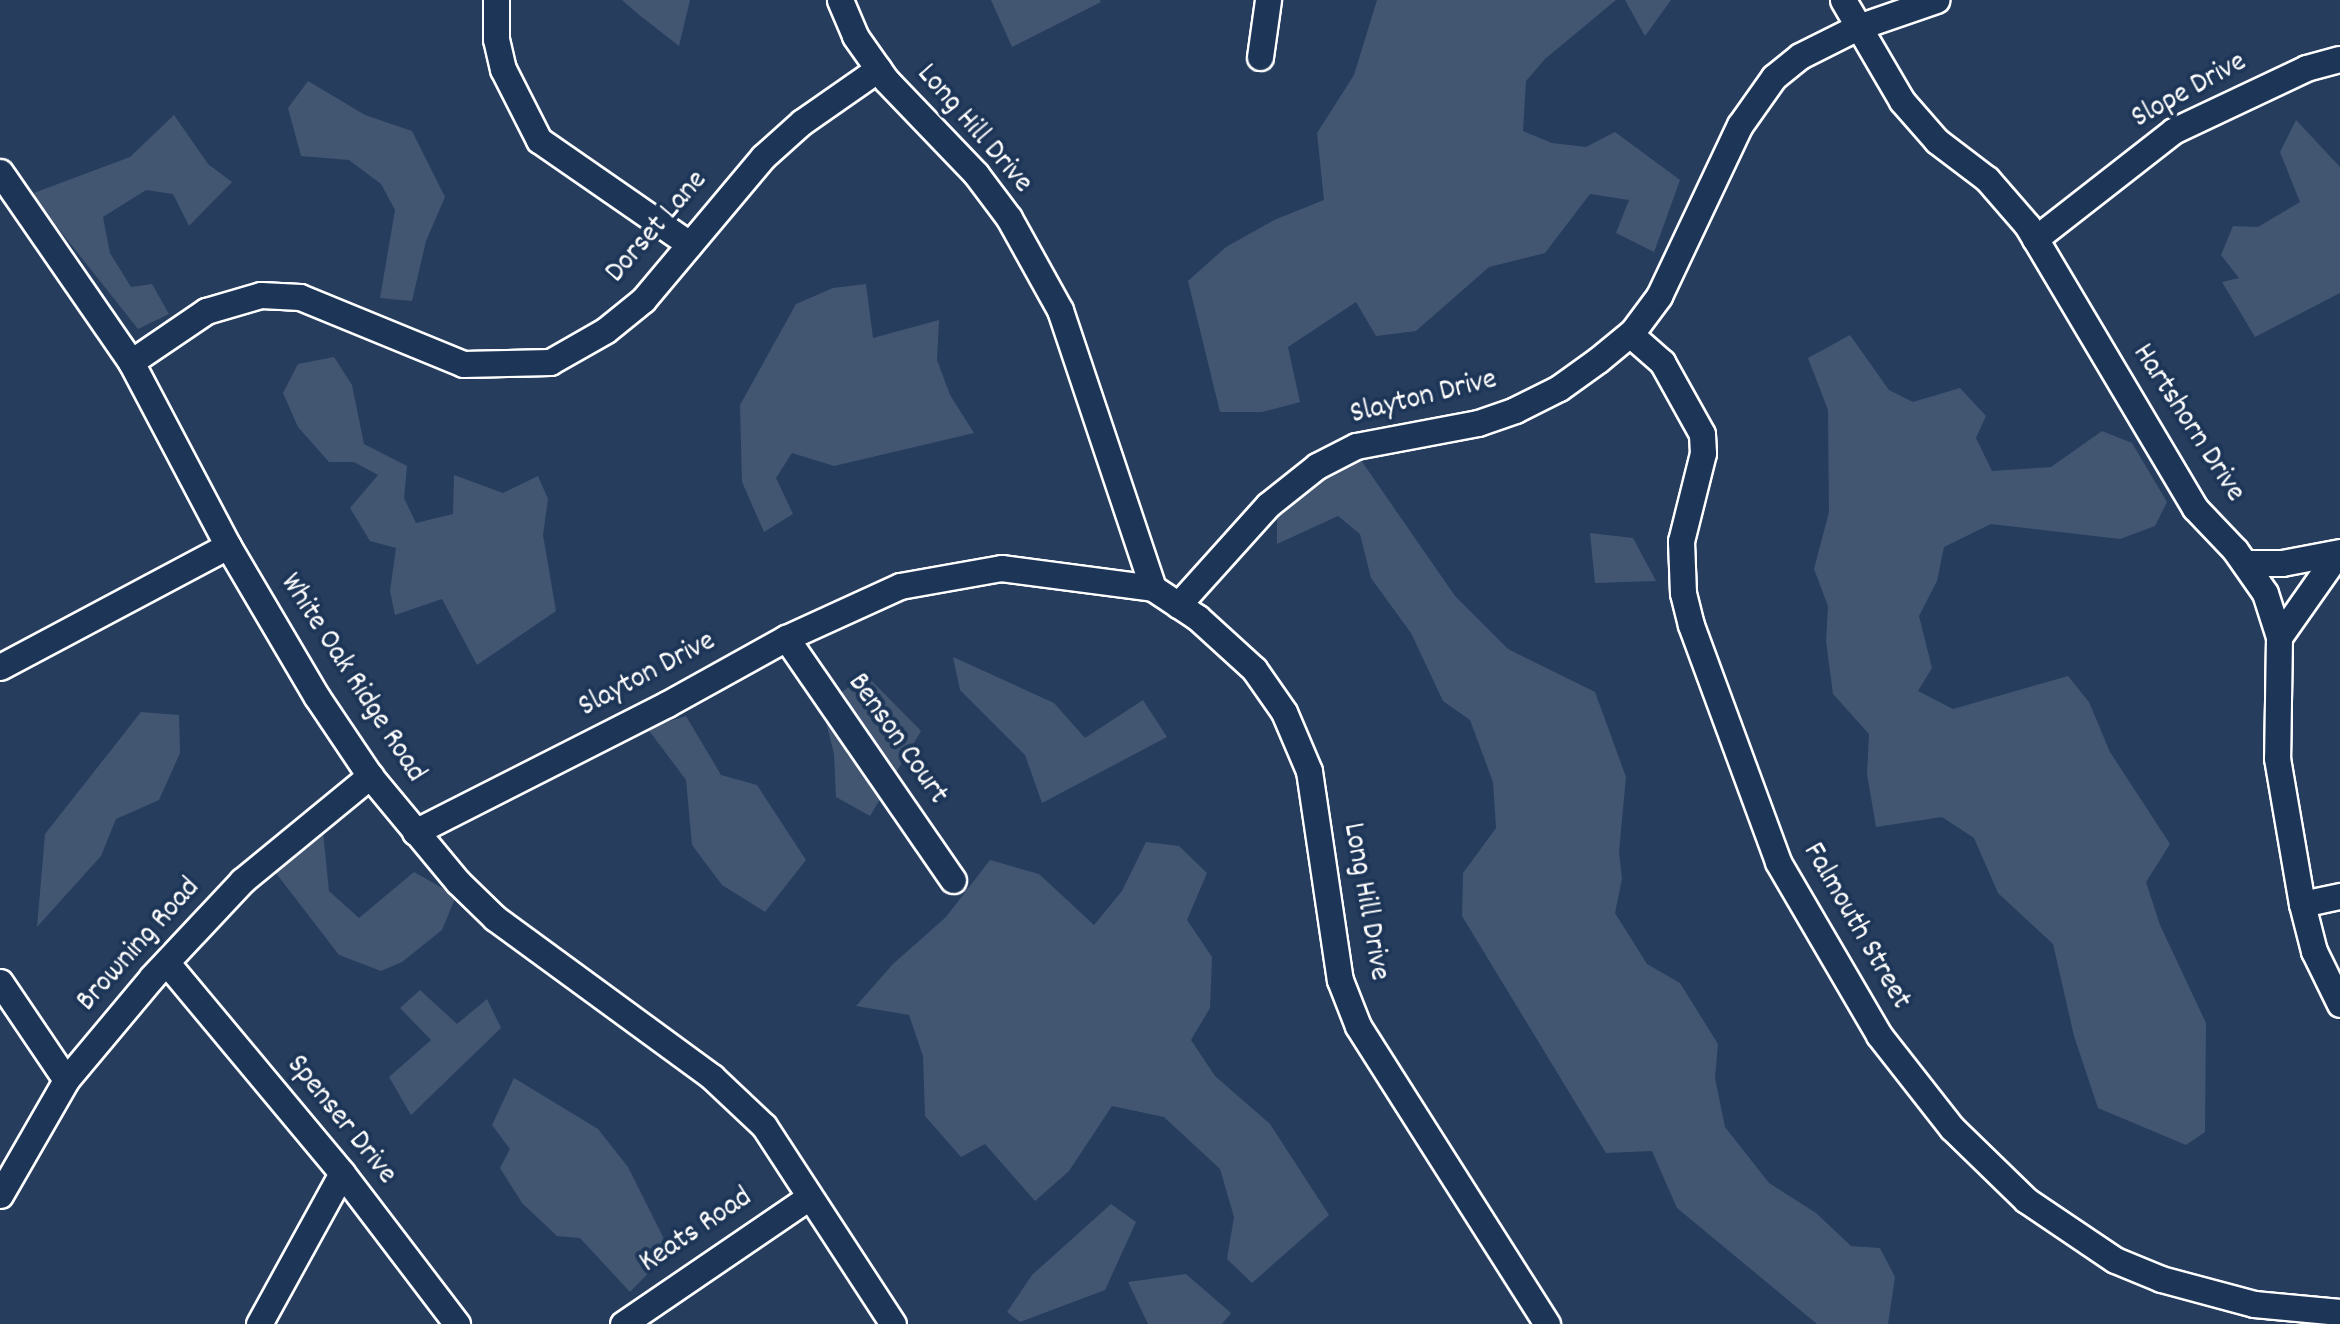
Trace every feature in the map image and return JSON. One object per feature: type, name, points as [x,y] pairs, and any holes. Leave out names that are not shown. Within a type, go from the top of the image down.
[{"type":"street","points":[[496,0],[496,39],[503,69],[538,140],[689,244]]},
{"type":"street","name":"Long Hill Drive","points":[[840,0],[856,36],[878,69],[976,174],[1009,218],[1060,310],[1152,588],[1254,669],[1284,712],[1309,772],[1340,980],[1358,1026],[1546,1324]]},
{"type":"street","points":[[1260,57],[1268,0]]},
{"type":"street","name":"Hartshorn Drive","points":[[1843,0],[1902,100],[1937,141],[1987,180],[2035,239],[2196,508],[2246,564],[2265,592],[2279,637],[2277,758],[2302,904],[2314,951],[2340,1004]]},
{"type":"street","name":"Slayton Drive","points":[[1178,605],[1268,505],[1317,466],[1356,446],[1478,424],[1515,410],[1559,388],[1630,334],[1659,296],[1733,138],[1774,77],[1800,56],[1858,27],[1936,0]]},
{"type":"street","name":"Slope Drive","points":[[2035,239],[2173,131],[2306,68],[2340,59]]},
{"type":"street","name":"Dorset Lane","points":[[131,362],[206,311],[261,296],[300,297],[463,364],[550,362],[606,330],[644,300],[763,157],[802,122],[878,69]]},
{"type":"street","name":"White Oak Ridge Road","points":[[0,172],[131,362],[228,546],[317,697],[370,776],[415,832],[495,918],[712,1077],[764,1126],[893,1324]]},
{"type":"street","name":"Falmouth Street","points":[[1630,334],[1662,362],[1702,434],[1703,453],[1681,541],[1682,593],[1690,625],[1778,862],[1880,1035],[1952,1128],[2026,1200],[2115,1260],[2161,1279],[2254,1304],[2340,1312]]},
{"type":"street","points":[[0,667],[228,546]]},
{"type":"street","points":[[2246,564],[2339,552]]},
{"type":"street","points":[[2279,637],[2339,552]]},
{"type":"street","name":"Slayton Drive","points":[[415,832],[667,704],[786,638],[900,586],[1001,568],[1152,588]]},
{"type":"street","name":"Benson Court","points":[[786,638],[953,880]]},
{"type":"street","name":"Browning Road","points":[[0,1195],[66,1080],[167,963],[242,881],[370,776]]},
{"type":"street","points":[[2302,904],[2340,896]]},
{"type":"street","name":"Spenser Drive","points":[[167,963],[342,1172],[457,1324]]},
{"type":"street","points":[[0,982],[66,1080]]},
{"type":"street","points":[[259,1324],[342,1172]]},
{"type":"street","name":"Keats Road","points":[[623,1324],[809,1197]]},
{"type":"shaded area","points":[[622,0],[690,0],[679,46],[638,14]]},
{"type":"shaded area","points":[[991,0],[1100,0],[1101,2],[1012,47]]},
{"type":"shaded area","points":[[1377,0],[1616,0],[1545,59],[1526,81],[1523,131],[1552,143],[1586,147],[1615,132],[1680,180],[1654,252],[1616,233],[1629,200],[1590,194],[1545,253],[1489,267],[1416,331],[1376,336],[1356,302],[1288,347],[1300,402],[1262,412],[1220,412],[1188,281],[1226,247],[1274,220],[1324,200],[1317,133],[1354,75]]},
{"type":"shaded area","points":[[1625,0],[1671,0],[1645,36]]},
{"type":"shaded area","points":[[308,81],[365,115],[412,131],[445,197],[426,241],[412,301],[380,298],[395,210],[381,184],[349,160],[301,156],[288,108]]},
{"type":"shaded area","points":[[174,115],[208,164],[232,182],[189,226],[173,194],[146,190],[103,217],[110,253],[131,287],[152,284],[169,314],[138,329],[31,194],[130,157]]},
{"type":"shaded area","points":[[2296,120],[2340,167],[2340,293],[2255,337],[2222,282],[2239,278],[2221,255],[2233,226],[2258,227],[2300,202],[2280,152]]},
{"type":"shaded area","points":[[866,284],[873,338],[939,320],[937,360],[950,395],[974,433],[834,466],[792,453],[776,478],[793,514],[764,532],[742,482],[740,405],[796,304],[833,288]]},
{"type":"shaded area","points":[[1850,335],[1889,390],[1913,402],[1960,388],[1986,416],[1976,438],[1992,471],[2051,467],[2102,431],[2132,443],[2167,502],[2155,526],[2120,539],[1991,524],[1944,547],[1937,581],[1919,616],[1932,668],[1918,691],[1953,709],[2068,676],[2089,702],[2110,752],[2170,844],[2146,882],[2160,925],[2206,1023],[2205,1132],[2186,1145],[2098,1108],[2074,1036],[2053,944],[1998,893],[1974,838],[1942,817],[1876,827],[1867,774],[1869,734],[1833,694],[1826,641],[1828,606],[1814,569],[1829,512],[1828,410],[1808,358]]},
{"type":"shaded area","points":[[334,357],[352,385],[364,444],[407,466],[404,498],[416,523],[453,514],[454,475],[503,493],[538,476],[548,499],[543,535],[556,611],[477,665],[442,599],[395,615],[390,591],[396,548],[370,541],[350,508],[378,475],[354,462],[329,462],[298,427],[283,393],[298,364]]},
{"type":"shaded area","points":[[1356,453],[1455,596],[1508,649],[1595,692],[1626,777],[1619,852],[1622,879],[1615,913],[1647,964],[1680,983],[1718,1044],[1715,1078],[1725,1127],[1769,1183],[1816,1213],[1851,1246],[1880,1248],[1895,1277],[1888,1324],[1817,1324],[1677,1208],[1652,1151],[1606,1153],[1462,916],[1463,873],[1496,828],[1493,782],[1470,720],[1443,701],[1411,633],[1371,578],[1360,534],[1338,516],[1277,544],[1277,510]]},
{"type":"shaded area","points":[[1590,533],[1633,538],[1656,581],[1595,583]]},
{"type":"shaded area","points":[[953,657],[1054,703],[1085,738],[1143,700],[1167,737],[1042,803],[1025,755],[960,690]]},
{"type":"shaded area","points":[[866,675],[921,731],[870,816],[836,797],[834,754],[822,706]]},
{"type":"shaded area","points":[[141,712],[179,715],[180,753],[159,800],[116,819],[101,856],[37,927],[45,834]]},
{"type":"shaded area","points":[[686,716],[721,775],[757,785],[806,860],[765,912],[722,885],[692,845],[686,780],[647,728]]},
{"type":"shaded area","points":[[322,822],[329,891],[359,918],[414,872],[456,896],[442,930],[402,962],[381,971],[339,955],[272,868]]},
{"type":"shaded area","points":[[1146,842],[1179,846],[1207,873],[1187,920],[1212,957],[1210,1008],[1191,1040],[1215,1076],[1270,1124],[1329,1215],[1252,1283],[1227,1259],[1234,1217],[1220,1169],[1164,1117],[1112,1106],[1069,1171],[1035,1201],[985,1144],[961,1157],[925,1116],[923,1056],[909,1015],[856,1006],[893,964],[946,917],[990,860],[1039,874],[1094,925],[1122,891]]},
{"type":"shaded area","points":[[420,990],[457,1024],[487,999],[501,1028],[411,1115],[389,1077],[431,1040],[400,1008]]},
{"type":"shaded area","points":[[514,1078],[598,1129],[628,1167],[670,1251],[630,1292],[580,1238],[557,1236],[522,1203],[500,1168],[510,1149],[492,1125]]},
{"type":"shaded area","points":[[1111,1204],[1136,1222],[1105,1290],[1020,1322],[1007,1312],[1032,1275]]},
{"type":"shaded area","points":[[1186,1274],[1231,1313],[1222,1324],[1148,1324],[1128,1282]]}]
